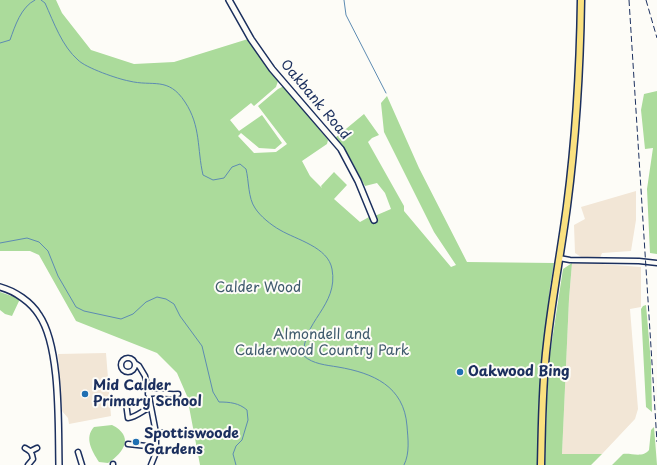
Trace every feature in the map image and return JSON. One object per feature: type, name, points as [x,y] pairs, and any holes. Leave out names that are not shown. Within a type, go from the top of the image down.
[{"type":"main road","points":[[541,465],[543,382],[547,343],[567,207],[576,126],[579,81],[581,0]]},
{"type":"street","name":"Oakbank Road","points":[[229,0],[251,39],[272,69],[340,150],[358,181],[374,220]]},
{"type":"street","points":[[559,258],[570,260],[639,261],[657,263]]},
{"type":"street","points":[[0,287],[27,301],[40,316],[46,330],[53,356],[55,371],[59,465]]},
{"type":"street","points":[[136,364],[145,376],[156,433],[156,447],[153,464]]},
{"type":"street","points":[[148,394],[157,392],[169,395],[175,393]]},
{"type":"street","points":[[126,403],[128,418],[134,417],[151,407]]},
{"type":"street","points":[[156,433],[164,432],[177,434],[186,432]]},
{"type":"street","points":[[128,444],[156,447]]},
{"type":"street","points":[[25,448],[31,451],[33,459],[28,465]]},
{"type":"street","points":[[31,451],[38,448]]},
{"type":"street","points":[[78,452],[82,465]]},
{"type":"shaded area","points":[[636,191],[636,220],[631,251],[602,253],[600,258],[581,257],[575,253],[574,225],[585,219],[581,207]]},
{"type":"shaded area","points":[[572,263],[641,267],[641,307],[630,309],[638,409],[635,419],[602,454],[562,454]]},
{"type":"shaded area","name":"Mid Calder Primary School","points":[[106,353],[111,416],[69,424],[68,418],[62,411],[58,354]]},
{"type":"green space","name":"Almondell and Calderwood Country Park","points":[[0,0],[56,0],[62,13],[91,50],[134,64],[174,62],[248,39],[278,81],[276,87],[254,106],[251,103],[230,120],[239,131],[262,115],[282,143],[275,149],[259,148],[241,133],[238,136],[254,153],[276,152],[287,144],[258,106],[278,89],[284,86],[328,140],[327,144],[302,161],[310,176],[322,188],[321,186],[334,172],[347,185],[334,199],[360,222],[391,209],[385,193],[377,183],[365,186],[350,158],[335,138],[364,114],[379,135],[372,138],[368,142],[404,206],[404,211],[451,267],[456,265],[434,232],[384,132],[381,103],[387,96],[419,168],[467,262],[554,263],[550,287],[540,392],[539,465],[200,465],[187,396],[177,373],[157,353],[76,321],[39,255],[30,251],[0,251]]},
{"type":"green space","points":[[657,91],[657,254],[650,253],[647,189],[653,148],[645,149],[641,110],[644,94]]},
{"type":"green space","points":[[572,263],[562,454],[602,454],[591,465],[545,465],[550,354],[563,269]]},
{"type":"green space","points":[[0,292],[20,299],[12,316],[5,314],[0,310]]},
{"type":"green space","points":[[646,305],[651,363],[652,412],[646,407],[641,309]]},
{"type":"green space","points":[[112,425],[119,429],[123,434],[125,444],[123,449],[114,459],[108,463],[99,462],[90,444],[89,440],[91,431],[94,427]]},
{"type":"green space","points":[[654,427],[657,465],[612,465],[623,454],[641,455],[647,452],[649,450],[651,430]]},
{"type":"waterway","points":[[0,43],[10,40],[22,12],[35,0]]},
{"type":"waterway","points":[[41,0],[45,3],[67,48],[82,63],[102,73],[124,80],[138,83],[160,84],[179,94],[194,120],[203,175],[213,180],[224,178],[232,167],[240,164],[246,169],[251,199],[255,208],[260,214],[277,228],[311,245],[325,255],[332,269],[333,282],[325,304],[308,333],[304,356],[311,361],[320,364],[363,373],[374,378],[393,391],[405,412],[408,451],[404,465]]},
{"type":"waterway","points":[[344,0],[346,15],[386,93]]},
{"type":"waterway","points":[[0,243],[27,238],[39,242],[48,251],[58,276],[76,307],[84,311],[121,319],[133,314],[146,302],[157,297],[166,299],[174,304],[180,316],[202,346],[213,392],[219,402],[234,403],[247,410],[248,420],[242,440],[236,446],[233,454],[236,465]]},
{"type":"railway","points":[[629,0],[657,442]]},
{"type":"railway","points":[[646,0],[657,38]]},
{"type":"place","name":"Oakwood Bing","points":[[460,372]]},
{"type":"place","name":"Mid Calder Primary School","points":[[85,394]]},
{"type":"place","name":"Spottiswoode Gardens","points":[[136,442]]},
{"type":"park label","name":"Calder Wood","points":[[258,288]]}]
